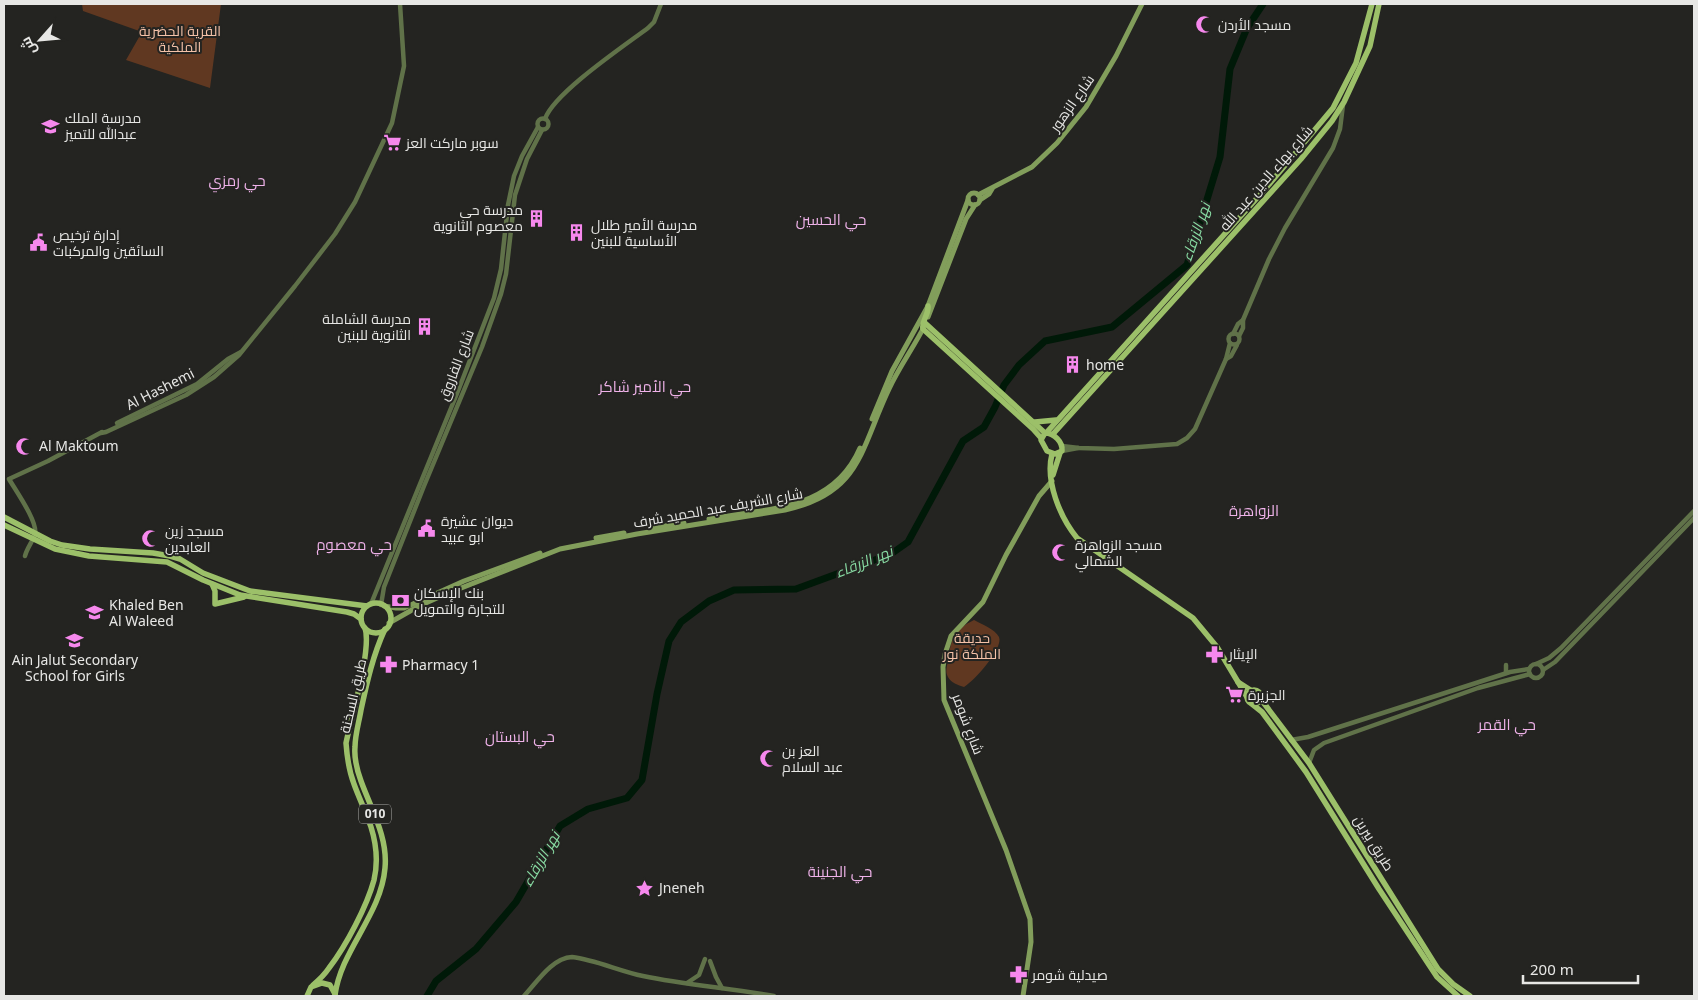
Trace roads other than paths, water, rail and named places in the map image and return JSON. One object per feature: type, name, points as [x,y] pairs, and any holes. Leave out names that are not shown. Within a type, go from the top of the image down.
[{"type":"main road","name":"شارع الزهور","points":[[979,197],[986,190],[992,189],[1032,167],[1057,143],[1074,123],[1086,107],[1116,56],[1142,4]]},
{"type":"main road","name":"شارع بهاء الدين عبد الله","points":[[1048,433],[1156,321],[1299,151],[1339,98],[1358,57],[1372,4]]},
{"type":"main road","name":"شارع بهاء الدين عبد الله","points":[[1048,433],[1056,420],[1268,190],[1301,159],[1332,121],[1344,102],[1370,46],[1380,4]]},
{"type":"main road","points":[[919,336],[925,329],[966,220],[975,205],[979,197],[974,193],[970,194],[968,200],[971,205],[975,205]]},
{"type":"main road","name":"شارع الشريف عبد الحميد شرف","points":[[383,606],[404,608],[464,581],[566,544],[778,507],[818,495],[837,483],[856,459],[894,373],[928,306],[968,200]]},
{"type":"main road","points":[[928,306],[928,312],[922,324],[925,329],[1016,410],[1034,429],[1041,438],[1043,446],[1052,454]]},
{"type":"main road","points":[[925,329],[965,364]]},
{"type":"main road","name":"شارع الشريف عبد الحميد شرف","points":[[389,623],[419,606],[446,594],[560,549],[637,534],[785,510],[799,507],[825,496],[844,481],[859,461],[894,373],[919,336]]},
{"type":"main road","points":[[1016,410],[1048,433],[1062,450]]},
{"type":"main road","points":[[1035,422],[1056,420]]},
{"type":"main road","points":[[1041,438],[1048,433]]},
{"type":"main road","points":[[1052,454],[1062,450]]},
{"type":"main road","points":[[1052,479],[1062,450]]},
{"type":"main road","points":[[1052,454],[1052,479],[1060,508],[1077,538],[1193,618],[1217,647],[1249,702],[1252,704],[1258,703],[1260,698],[1258,693],[1238,682]]},
{"type":"main road","name":"شارع شومر","points":[[1023,996],[1031,935],[1030,919],[1006,850],[944,700],[943,667],[951,636],[983,602],[1006,555],[1039,496],[1052,479]]},
{"type":"main road","points":[[4,517],[62,545],[170,556],[203,573],[257,592],[383,606],[389,614],[389,623],[385,629],[375,633],[365,628],[361,619],[354,614],[246,596],[211,584],[166,562],[89,556],[55,549],[4,525]]},
{"type":"main road","points":[[228,583],[232,592]]},
{"type":"main road","points":[[211,584],[215,591],[215,604],[246,596]]},
{"type":"main road","points":[[232,592],[238,591],[251,594],[257,592]]},
{"type":"main road","points":[[361,619],[364,610],[369,605]]},
{"type":"main road","name":"طريق السخنة","points":[[313,985],[329,968],[345,942],[362,909],[374,879],[376,864],[372,828],[353,783],[346,743],[366,656],[367,634],[365,628]]},
{"type":"main road","name":"طريق السخنة","points":[[335,996],[339,975],[375,902],[385,868],[381,834],[361,782],[354,748],[373,660],[385,629]]},
{"type":"main road","points":[[1247,697],[1252,691]]},
{"type":"main road","name":"طريق بيرين","points":[[1260,698],[1308,763],[1438,968],[1454,984],[1470,996]]},
{"type":"main road","name":"طريق بيرين","points":[[1252,704],[1262,712],[1306,772],[1433,972],[1446,987],[1458,996]]},
{"type":"main road","name":"010","points":[[307,996],[309,989],[313,985],[322,982],[332,988],[335,996]]},
{"type":"street","name":"Al Hashemi","points":[[35,533],[32,520],[9,480],[101,433],[186,395],[234,360],[296,286],[335,234],[356,202],[392,124],[404,66],[400,4]]},
{"type":"street","points":[[545,119],[551,108],[580,80],[648,28],[654,22],[661,4]]},
{"type":"street","points":[[1062,450],[1079,448],[1114,449],[1177,444],[1182,442],[1195,429],[1226,359],[1230,343],[1228,338],[1236,335],[1243,328],[1243,320],[1269,259],[1285,228],[1333,148],[1340,129],[1344,102]]},
{"type":"street","points":[[545,119],[548,122],[548,126],[540,128],[538,121],[545,119]]},
{"type":"street","name":"شارع الفاروق","points":[[369,605],[494,298],[499,280],[508,205],[514,176],[522,156],[540,128]]},
{"type":"street","name":"شارع الفاروق","points":[[383,606],[384,587],[482,348],[506,274],[513,205],[518,183],[540,128]]},
{"type":"street","points":[[1226,359],[1231,356],[1240,341],[1236,335]]},
{"type":"street","points":[[1230,343],[1237,345]]},
{"type":"street","points":[[476,345],[482,348]]},
{"type":"street","points":[[1529,672],[1531,666],[1549,658],[1561,648],[1694,511]]},
{"type":"street","points":[[1529,672],[1532,677],[1538,678],[1542,675],[1543,670],[1555,662],[1694,518]]},
{"type":"street","points":[[401,527],[408,528]]},
{"type":"street","points":[[25,556],[35,533]]},
{"type":"street","points":[[1536,664],[1543,670]]},
{"type":"street","points":[[1506,665],[1511,678]]},
{"type":"street","points":[[1291,740],[1308,737],[1508,673],[1529,672]]},
{"type":"street","points":[[1308,763],[1314,750],[1324,743],[1445,699],[1529,672]]},
{"type":"street","points":[[524,996],[551,967],[568,957],[579,958],[642,976],[774,996]]},
{"type":"street","points":[[686,984],[698,975],[708,960],[722,988]]},
{"type":"waterway","name":"نهر الزرقاء","points":[[427,996],[436,981],[476,949],[516,902],[560,826],[588,809],[627,798],[642,780],[657,694],[669,641],[681,622],[709,601],[734,590],[796,589],[891,554],[908,542],[963,441],[984,427],[1004,385],[1019,365],[1045,341],[1112,327],[1187,265],[1220,157],[1230,69],[1247,28],[1263,4]]},
{"type":"place","name":"مسجد الأردن","points":[[1204,25]]},
{"type":"place","name":"مدرسة الملك عبدالله للتميز","points":[[51,126]]},
{"type":"place","name":"سوبر ماركت العز","points":[[392,143]]},
{"type":"place","name":"مدرسة حي معصوم الثانوية","points":[[537,218]]},
{"type":"place","name":"مدرسة الأمير طلال الأساسية للبنين","points":[[577,233]]},
{"type":"place","name":"إدارة ترخيص السائقين والمركبات","points":[[39,243]]},
{"type":"place","name":"مدرسة الشاملة الثانوية للبنين","points":[[425,327]]},
{"type":"place","name":"home","points":[[1072,365]]},
{"type":"place","name":"Al Maktoum","points":[[25,446]]},
{"type":"place","name":"ديوان عشيرة ابو عبيد","points":[[427,529]]},
{"type":"place","name":"مسجد زين العابدين","points":[[151,539]]},
{"type":"place","name":"مسجد الزواهرة الشمالي","points":[[1061,553]]},
{"type":"place","name":"بنك الإسكان للتجارة والتمويل","points":[[400,601]]},
{"type":"place","name":"Khaled Ben Al Waleed","points":[[95,613]]},
{"type":"place","name":"Ain Jalut Secondary School for Girls","points":[[75,640]]},
{"type":"place","name":"الإيثار","points":[[1215,654]]},
{"type":"place","name":"Pharmacy 1","points":[[388,665]]},
{"type":"place","name":"الجزيرة","points":[[1234,695]]},
{"type":"place","name":"العز بن عبد السلام","points":[[768,759]]},
{"type":"place","name":"Jneneh","points":[[645,888]]},
{"type":"place","name":"صيدلية شومر","points":[[1018,975]]},
{"type":"district","name":"حي رمزي","points":[[237,181]]},
{"type":"district","name":"حي الحسين","points":[[831,220]]},
{"type":"district","name":"حي الأمير شاكر","points":[[645,387]]},
{"type":"district","name":"الزواهرة","points":[[1254,511]]},
{"type":"district","name":"حي معصوم","points":[[354,545]]},
{"type":"district","name":"حي القمر","points":[[1507,725]]},
{"type":"district","name":"حي البستان","points":[[520,737]]},
{"type":"district","name":"حي الجنينة","points":[[840,872]]},
{"type":"park label","name":"القرية الحضرية الملكية","points":[[180,40]]},
{"type":"park label","name":"حديقة الملكة نور","points":[[972,646]]}]
